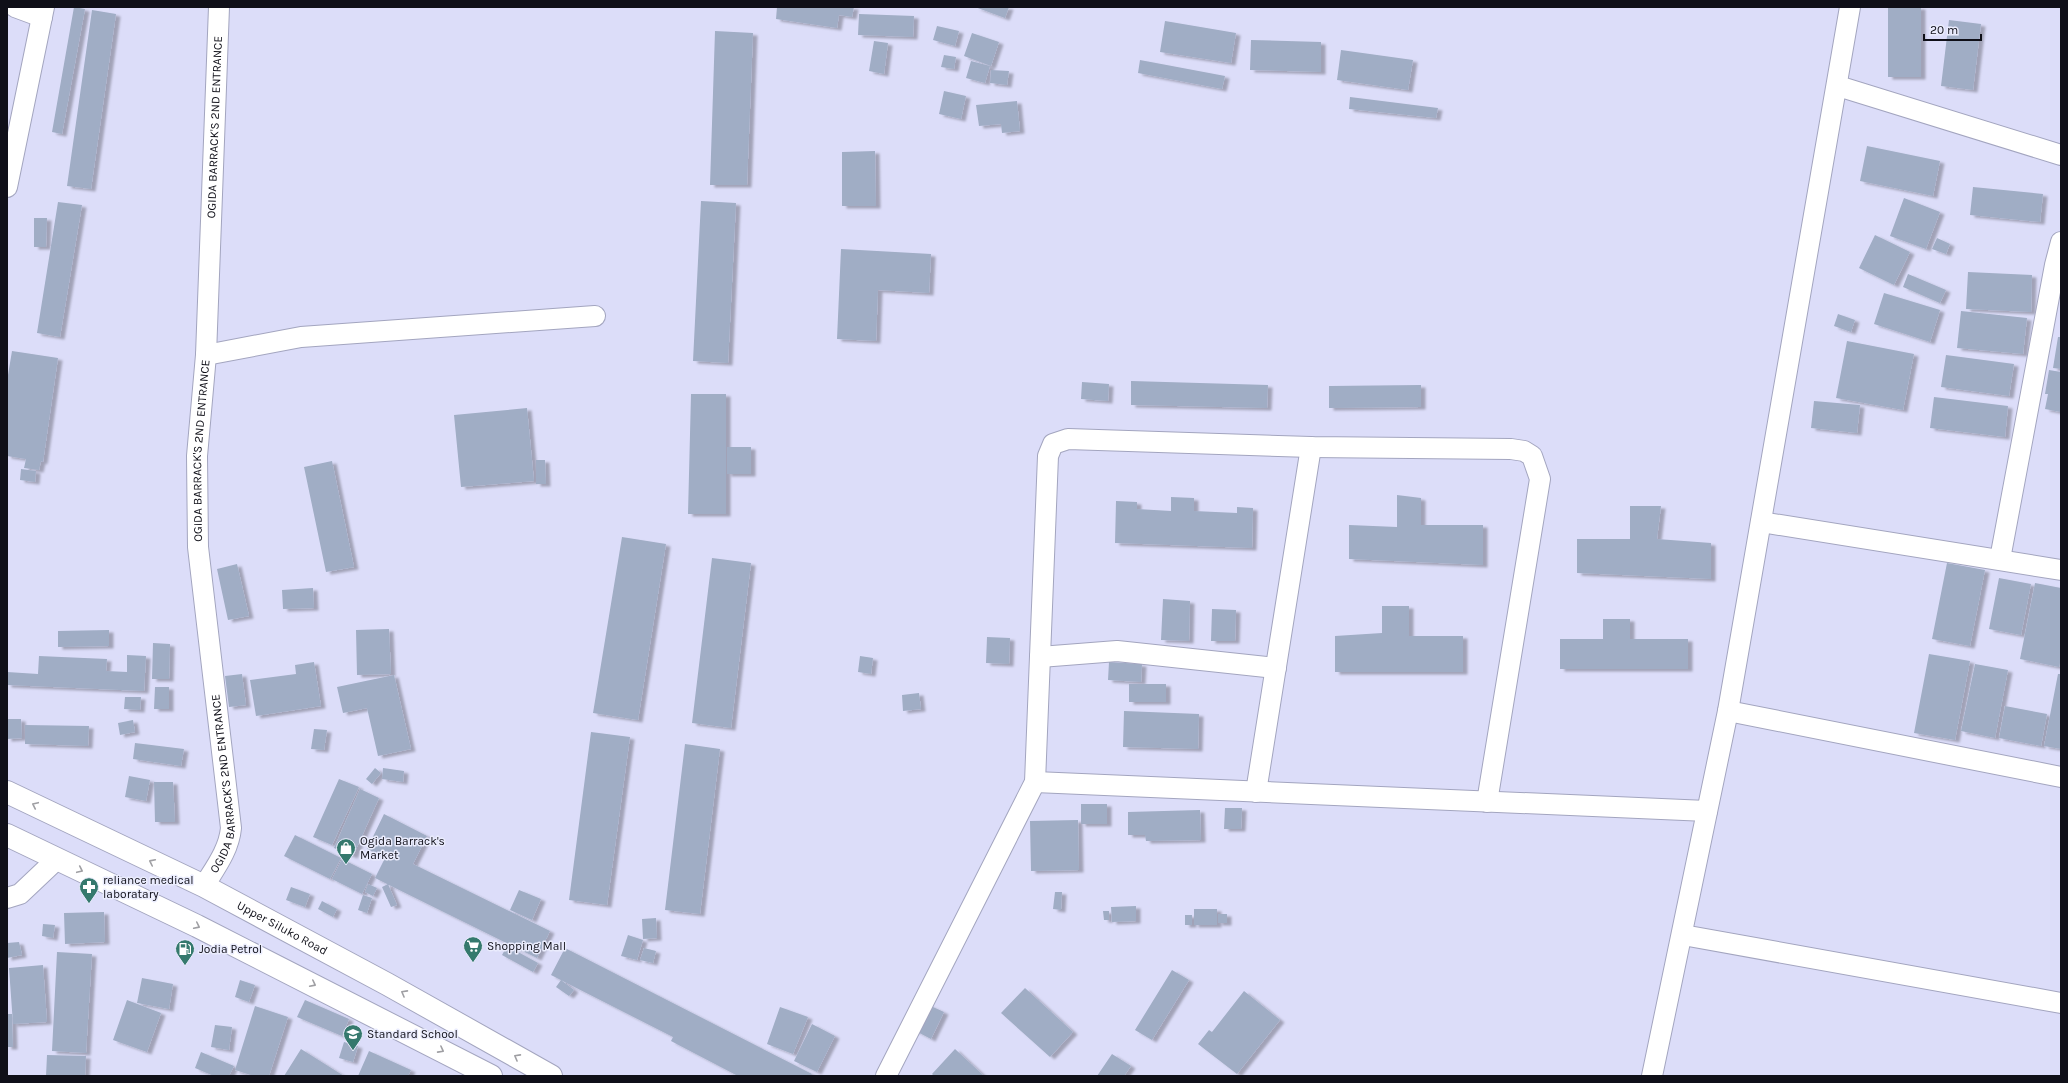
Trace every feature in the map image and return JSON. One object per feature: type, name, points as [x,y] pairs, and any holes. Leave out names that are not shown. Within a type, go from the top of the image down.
[{"type":"main road","name":"Upper Siluko Road","points":[[7,792],[204,886],[388,984],[551,1076]]},
{"type":"main road","points":[[7,835],[210,932],[491,1076]]},
{"type":"street","points":[[7,187],[43,12],[15,7]]},
{"type":"street","name":"OGIDA BARRACK'S 2ND ENTRANCE","points":[[204,886],[224,853],[230,840],[231,828],[198,547],[197,456],[206,355],[219,7]]},
{"type":"street","points":[[1652,1076],[1728,711],[1838,86],[1850,7]]},
{"type":"street","points":[[1838,86],[2061,155]]},
{"type":"street","points":[[2000,559],[2055,265],[2061,242]]},
{"type":"street","points":[[206,355],[302,337],[595,316]]},
{"type":"street","points":[[886,1076],[1036,782],[1048,456],[1053,444],[1068,439],[1311,447],[1510,449],[1524,451],[1532,456],[1540,479],[1487,802]]},
{"type":"street","points":[[1256,792],[1311,447]]},
{"type":"street","points":[[1761,522],[2000,559],[2061,570]]},
{"type":"street","points":[[1040,657],[1117,651],[1276,668]]},
{"type":"street","points":[[1728,711],[2061,777]]},
{"type":"street","points":[[1036,782],[1707,811]]},
{"type":"street","points":[[7,898],[20,894],[57,859]]},
{"type":"street","points":[[1682,935],[2061,1003]]},
{"type":"building","points":[[74,7],[85,9],[62,134],[52,132]]},
{"type":"building","points":[[777,7],[854,7],[852,17],[839,15],[837,28],[776,19]]},
{"type":"building","points":[[975,7],[1009,7],[1005,18]]},
{"type":"building","points":[[1888,7],[1921,7],[1921,77],[1888,77]]},
{"type":"building","points":[[92,10],[116,14],[91,189],[67,186]]},
{"type":"building","points":[[859,14],[914,16],[913,37],[858,35]]},
{"type":"building","points":[[1949,20],[1981,24],[1973,90],[1941,86]]},
{"type":"building","points":[[1165,21],[1236,33],[1231,63],[1160,52]]},
{"type":"building","points":[[937,26],[959,31],[955,46],[933,40]]},
{"type":"building","points":[[715,31],[753,33],[747,185],[710,185]]},
{"type":"building","points":[[972,33],[999,42],[991,66],[964,56]]},
{"type":"building","points":[[1251,40],[1321,42],[1321,72],[1250,70]]},
{"type":"building","points":[[874,41],[888,43],[884,74],[869,71]]},
{"type":"building","points":[[1341,50],[1413,60],[1408,90],[1337,80]]},
{"type":"building","points":[[944,55],[956,57],[954,69],[941,67]]},
{"type":"building","points":[[1140,60],[1225,76],[1222,89],[1138,73]]},
{"type":"building","points":[[971,61],[990,66],[985,83],[966,78]]},
{"type":"building","points":[[991,70],[1009,71],[1007,85],[990,83]]},
{"type":"building","points":[[944,91],[966,96],[961,119],[939,114]]},
{"type":"building","points":[[1350,97],[1438,108],[1436,118],[1349,109]]},
{"type":"building","points":[[1017,101],[1020,131],[1002,133],[1001,124],[979,126],[976,105]]},
{"type":"building","points":[[1867,146],[1940,161],[1933,196],[1860,181]]},
{"type":"building","points":[[875,151],[876,206],[842,206],[842,152]]},
{"type":"building","points":[[1973,187],[2043,194],[2040,222],[1970,215]]},
{"type":"building","points":[[1904,198],[1940,212],[1926,249],[1890,236]]},
{"type":"building","points":[[701,201],[736,203],[728,363],[693,361]]},
{"type":"building","points":[[58,202],[82,205],[60,337],[37,333]]},
{"type":"building","points":[[34,218],[47,218],[46,247],[34,247]]},
{"type":"building","points":[[1875,235],[1910,252],[1894,285],[1859,268]]},
{"type":"building","points":[[1937,238],[1950,244],[1946,254],[1932,249]]},
{"type":"building","points":[[841,249],[931,254],[929,293],[878,290],[876,341],[837,339]]},
{"type":"building","points":[[1968,272],[2032,275],[2031,312],[1966,309]]},
{"type":"building","points":[[1908,274],[1946,290],[1940,303],[1903,287]]},
{"type":"building","points":[[1884,293],[1940,310],[1930,342],[1874,324]]},
{"type":"building","points":[[1961,311],[2027,318],[2023,354],[1957,348]]},
{"type":"building","points":[[1838,314],[1855,320],[1851,332],[1834,326]]},
{"type":"building","points":[[2058,337],[2061,337],[2061,369],[2053,368]]},
{"type":"building","points":[[1847,341],[1914,354],[1903,410],[1836,398]]},
{"type":"building","points":[[12,351],[58,358],[43,462],[41,461],[39,470],[24,468],[26,459],[7,456],[7,381]]},
{"type":"building","points":[[1946,355],[2014,364],[2009,396],[1941,387]]},
{"type":"building","points":[[2049,370],[2061,372],[2061,412],[2045,409],[2048,394],[2045,394]]},
{"type":"building","points":[[1131,381],[1268,385],[1267,408],[1131,405]]},
{"type":"building","points":[[1082,382],[1109,384],[1108,401],[1081,399]]},
{"type":"building","points":[[1421,385],[1421,407],[1329,408],[1329,386]]},
{"type":"building","points":[[691,394],[726,394],[726,514],[688,514]]},
{"type":"building","points":[[1934,397],[2008,406],[2005,437],[1930,428]]},
{"type":"building","points":[[1814,401],[1860,405],[1857,433],[1811,428]]},
{"type":"building","points":[[527,408],[534,481],[461,487],[454,415]]},
{"type":"building","points":[[727,447],[751,447],[751,474],[727,474]]},
{"type":"building","points":[[536,460],[545,460],[546,484],[536,484]]},
{"type":"building","points":[[332,461],[354,567],[326,572],[304,467]]},
{"type":"building","points":[[21,469],[36,471],[35,482],[20,480]]},
{"type":"building","points":[[1397,495],[1421,498],[1421,525],[1483,525],[1483,565],[1349,559],[1349,525],[1397,527]]},
{"type":"building","points":[[1171,497],[1194,498],[1194,511],[1237,513],[1237,507],[1253,508],[1252,548],[1115,543],[1116,501],[1137,502],[1137,509],[1171,511]]},
{"type":"building","points":[[1630,506],[1661,506],[1657,539],[1711,543],[1711,579],[1577,573],[1577,539],[1630,539]]},
{"type":"building","points":[[622,537],[666,544],[638,720],[593,713]]},
{"type":"building","points":[[712,558],[751,563],[731,728],[692,723]]},
{"type":"building","points":[[1947,563],[1985,570],[1970,646],[1932,639]]},
{"type":"building","points":[[237,564],[249,616],[228,620],[217,569]]},
{"type":"building","points":[[1999,578],[2031,584],[2021,635],[1989,629]]},
{"type":"building","points":[[2035,583],[2061,588],[2061,659],[2059,667],[2020,659]]},
{"type":"building","points":[[313,588],[314,608],[283,609],[282,590]]},
{"type":"building","points":[[1163,599],[1190,601],[1189,641],[1161,640]]},
{"type":"building","points":[[1382,606],[1409,606],[1409,636],[1463,636],[1463,672],[1335,672],[1335,636],[1382,633]]},
{"type":"building","points":[[1212,609],[1236,610],[1235,641],[1211,641]]},
{"type":"building","points":[[1603,619],[1630,619],[1630,639],[1688,639],[1688,669],[1560,669],[1560,639],[1603,639]]},
{"type":"building","points":[[389,629],[391,674],[357,675],[356,630]]},
{"type":"building","points":[[109,630],[109,646],[58,647],[58,631]]},
{"type":"building","points":[[987,637],[1010,638],[1009,664],[986,663]]},
{"type":"building","points":[[153,643],[170,644],[169,679],[152,679]]},
{"type":"building","points":[[1929,654],[1970,661],[1955,740],[1914,733]]},
{"type":"building","points":[[127,655],[146,656],[144,691],[7,685],[7,672],[38,674],[39,656],[107,659],[106,671],[127,672]]},
{"type":"building","points":[[860,656],[873,658],[871,674],[858,672]]},
{"type":"building","points":[[314,662],[321,706],[256,716],[250,680],[296,674],[295,665]]},
{"type":"building","points":[[1109,662],[1142,664],[1141,682],[1108,680]]},
{"type":"building","points":[[1975,664],[2008,670],[1995,738],[1961,731]]},
{"type":"building","points":[[242,674],[246,705],[229,707],[225,676]]},
{"type":"building","points":[[2058,674],[2061,674],[2061,749],[2044,746]]},
{"type":"building","points":[[394,675],[411,749],[378,756],[367,708],[343,713],[337,687]]},
{"type":"building","points":[[1129,684],[1166,684],[1166,702],[1129,702]]},
{"type":"building","points":[[155,687],[169,687],[169,709],[154,709]]},
{"type":"building","points":[[919,693],[921,709],[903,711],[902,695]]},
{"type":"building","points":[[125,697],[141,697],[140,710],[124,709]]},
{"type":"building","points":[[2005,706],[2047,714],[2041,746],[1999,738]]},
{"type":"building","points":[[1124,711],[1199,714],[1198,749],[1123,747]]},
{"type":"building","points":[[7,719],[21,719],[22,738],[7,739]]},
{"type":"building","points":[[133,720],[135,732],[120,735],[118,723]]},
{"type":"building","points":[[25,725],[89,726],[88,746],[25,744]]},
{"type":"building","points":[[314,729],[327,730],[324,750],[311,749]]},
{"type":"building","points":[[591,732],[630,737],[607,905],[569,900]]},
{"type":"building","points":[[135,743],[184,749],[181,766],[133,759]]},
{"type":"building","points":[[685,744],[720,749],[700,914],[665,910]]},
{"type":"building","points":[[375,768],[381,773],[372,784],[366,779]]},
{"type":"building","points":[[383,768],[404,771],[403,782],[382,779]]},
{"type":"building","points":[[129,776],[150,780],[146,801],[125,797]]},
{"type":"building","points":[[339,779],[359,787],[332,845],[313,837]]},
{"type":"building","points":[[154,782],[173,782],[175,822],[155,822]]},
{"type":"building","points":[[360,789],[379,798],[353,856],[334,848]]},
{"type":"building","points":[[1081,804],[1107,804],[1107,824],[1081,824]]},
{"type":"building","points":[[1225,808],[1242,808],[1241,829],[1224,829]]},
{"type":"building","points":[[1200,810],[1201,840],[1146,841],[1145,835],[1128,835],[1128,812]]},
{"type":"building","points":[[384,814],[427,836],[413,864],[550,931],[537,958],[375,878],[385,858],[367,849]]},
{"type":"building","points":[[1078,820],[1079,870],[1031,871],[1030,821]]},
{"type":"building","points":[[295,835],[341,858],[330,879],[284,856]]},
{"type":"building","points":[[342,859],[372,874],[362,894],[332,879]]},
{"type":"building","points":[[368,884],[377,888],[373,896],[365,892]]},
{"type":"building","points":[[388,884],[397,905],[391,907],[382,887]]},
{"type":"building","points":[[291,887],[310,894],[305,907],[286,900]]},
{"type":"building","points":[[519,890],[541,899],[532,920],[510,910]]},
{"type":"building","points":[[1055,892],[1062,892],[1061,910],[1053,909]]},
{"type":"building","points":[[363,895],[372,898],[367,913],[358,910]]},
{"type":"building","points":[[322,901],[337,909],[333,917],[318,909]]},
{"type":"building","points":[[1136,906],[1136,921],[1112,922],[1111,907]]},
{"type":"building","points":[[1194,909],[1217,909],[1217,925],[1194,925]]},
{"type":"building","points":[[1103,911],[1109,911],[1109,920],[1104,920]]},
{"type":"building","points":[[104,912],[105,942],[65,944],[64,913]]},
{"type":"building","points":[[1218,914],[1227,914],[1227,923],[1218,923]]},
{"type":"building","points":[[1185,915],[1192,915],[1192,925],[1185,925]]},
{"type":"building","points":[[656,918],[657,938],[643,939],[642,919]]},
{"type":"building","points":[[43,924],[55,925],[53,938],[42,936]]},
{"type":"building","points":[[628,935],[643,940],[637,960],[621,956]]},
{"type":"building","points":[[19,942],[22,955],[7,958],[7,943]]},
{"type":"building","points":[[507,946],[538,963],[533,972],[502,955]]},
{"type":"building","points":[[565,948],[812,1074],[811,1076],[738,1076],[671,1041],[673,1037],[551,975]]},
{"type":"building","points":[[644,948],[656,951],[653,963],[640,960]]},
{"type":"building","points":[[57,952],[92,954],[86,1053],[52,1051]]},
{"type":"building","points":[[43,965],[47,1022],[13,1024],[9,968]]},
{"type":"building","points":[[1172,970],[1189,980],[1152,1040],[1135,1030]]},
{"type":"building","points":[[142,978],[173,984],[169,1009],[137,1003]]},
{"type":"building","points":[[240,980],[255,985],[249,1002],[235,997]]},
{"type":"building","points":[[561,980],[574,990],[569,996],[556,987]]},
{"type":"building","points":[[1025,988],[1073,1032],[1050,1057],[1001,1013]]},
{"type":"building","points":[[1244,991],[1280,1020],[1237,1074],[1198,1044],[1209,1030],[1212,1032]]},
{"type":"building","points":[[127,1000],[161,1013],[147,1052],[113,1040]]},
{"type":"building","points":[[305,1000],[349,1019],[342,1036],[297,1017]]},
{"type":"building","points":[[924,1003],[944,1012],[931,1039],[912,1029]]},
{"type":"building","points":[[255,1006],[288,1017],[269,1076],[254,1076],[235,1070]]},
{"type":"building","points":[[780,1007],[808,1017],[793,1054],[767,1044]]},
{"type":"building","points":[[7,1014],[12,1014],[13,1047],[7,1047]]},
{"type":"building","points":[[812,1024],[835,1036],[817,1072],[794,1061]]},
{"type":"building","points":[[215,1025],[232,1027],[229,1050],[211,1047]]},
{"type":"building","points":[[344,1042],[358,1046],[353,1062],[339,1058]]},
{"type":"building","points":[[301,1049],[344,1076],[284,1076]]},
{"type":"building","points":[[955,1049],[984,1076],[934,1076],[932,1074]]},
{"type":"building","points":[[369,1051],[411,1070],[408,1076],[358,1076]]},
{"type":"building","points":[[201,1052],[234,1066],[229,1076],[214,1076],[195,1068]]},
{"type":"building","points":[[1112,1054],[1131,1066],[1124,1076],[1097,1076]]},
{"type":"building","points":[[47,1055],[86,1056],[85,1076],[46,1076]]},
{"type":"place","name":"Ogida Barrack's Market","points":[[346,865]]},
{"type":"place","name":"reliance medical laboratary","points":[[89,904]]},
{"type":"place","name":"Shopping Mall","points":[[473,963]]},
{"type":"place","name":"Jodia Petrol","points":[[185,966]]},
{"type":"place","name":"Standard School","points":[[353,1051]]}]
